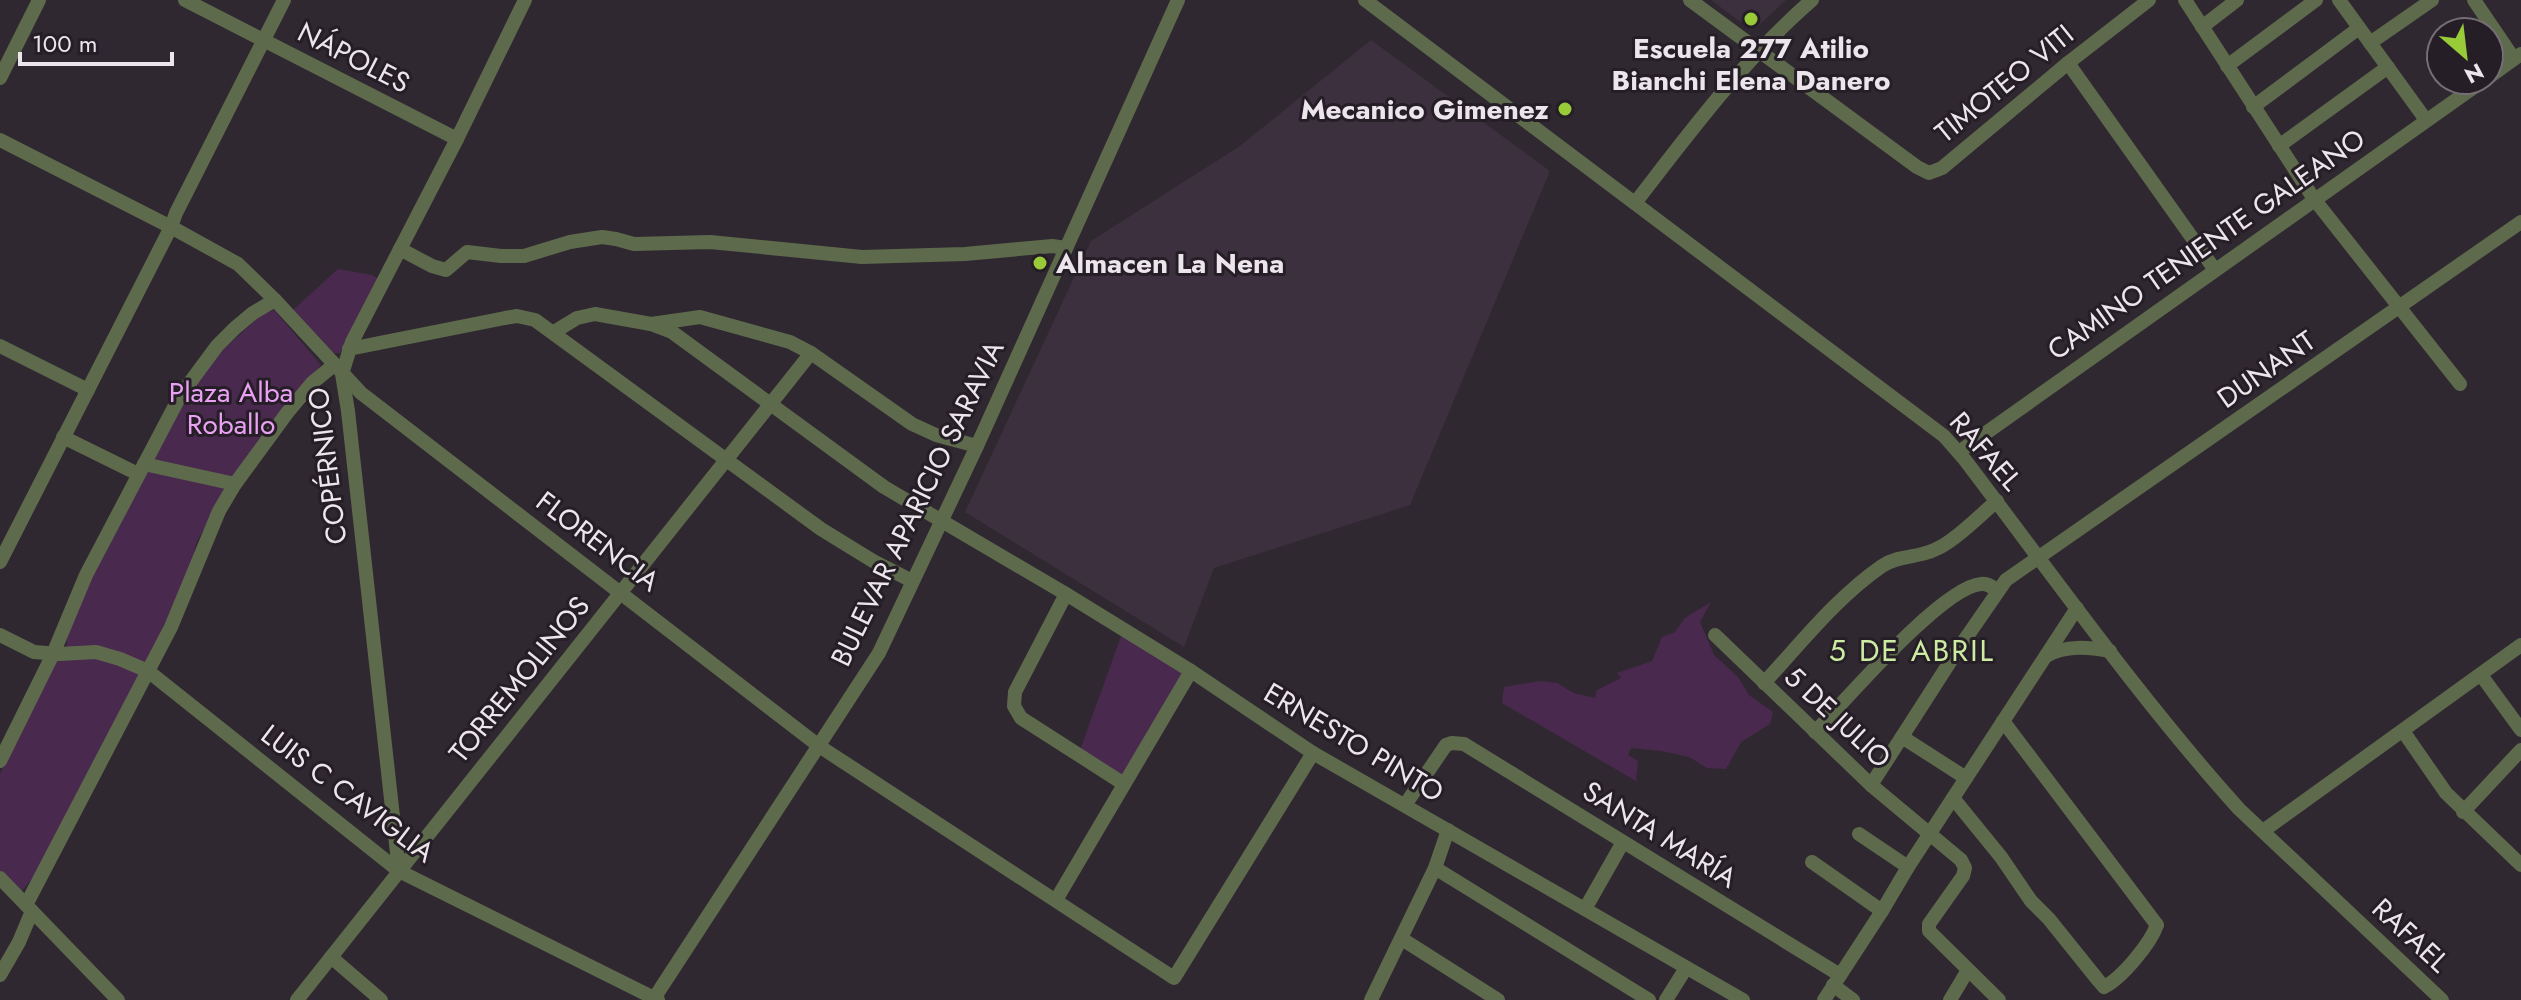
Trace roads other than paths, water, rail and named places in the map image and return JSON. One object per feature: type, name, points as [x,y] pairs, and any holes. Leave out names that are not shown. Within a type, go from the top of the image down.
[{"type":"street","points":[[0,78],[39,0]]},
{"type":"street","name":"NÁPOLES","points":[[185,0],[457,139]]},
{"type":"street","points":[[0,562],[284,0]]},
{"type":"street","name":"COPÉRNICO","points":[[399,871],[348,411],[338,369],[525,0]]},
{"type":"street","name":"BULEVAR APARICIO SARAVIA","points":[[655,999],[879,653],[977,446],[1178,0]]},
{"type":"street","name":"RAFAEL","points":[[1365,0],[1933,426],[1959,452],[2110,651],[2219,786],[2442,1000]]},
{"type":"street","points":[[1690,0],[1759,51]]},
{"type":"street","points":[[1635,203],[1689,133],[1759,51],[1812,0]]},
{"type":"street","name":"TIMOTEO VITI","points":[[1759,51],[1929,173],[1942,168],[2149,0]]},
{"type":"street","points":[[2185,0],[2314,199],[2460,384]]},
{"type":"street","points":[[2202,27],[2237,0]]},
{"type":"street","points":[[2227,66],[2316,0]]},
{"type":"street","points":[[2339,0],[2426,120]]},
{"type":"street","points":[[2370,43],[2432,0]]},
{"type":"street","points":[[2474,0],[2517,57]]},
{"type":"street","points":[[2253,107],[2359,28]]},
{"type":"street","points":[[2068,63],[2215,270]]},
{"type":"street","points":[[2279,146],[2388,67]]},
{"type":"street","name":"CAMINO TENIENTE GALEANO","points":[[1959,452],[2461,96]]},
{"type":"street","name":"FLORENCIA","points":[[0,140],[238,264],[361,393],[819,746],[1174,978],[1313,753]]},
{"type":"street","name":"DUNANT","points":[[1871,785],[2006,580],[2521,222]]},
{"type":"street","points":[[400,249],[446,270],[467,252],[524,256],[560,244],[602,237],[634,244],[710,242],[862,257],[965,254],[1052,246],[1066,248]]},
{"type":"street","points":[[0,761],[53,654],[86,575],[180,396],[217,346],[244,320],[275,300]]},
{"type":"street","points":[[554,332],[577,318],[595,314],[651,324],[700,317],[790,342],[811,353],[912,424],[936,435],[977,446]]},
{"type":"street","points":[[349,349],[517,316],[535,320],[821,529],[912,581]]},
{"type":"street","name":"ERNESTO PINTO","points":[[651,324],[672,332],[884,487],[1191,671],[1313,753],[1743,1000]]},
{"type":"street","points":[[0,346],[88,390]]},
{"type":"street","name":"TORREMOLINOS","points":[[297,1000],[811,353]]},
{"type":"street","points":[[0,975],[19,942],[29,908],[175,616],[219,511],[235,484],[312,383],[338,369]]},
{"type":"street","points":[[63,437],[141,469],[235,484]]},
{"type":"street","points":[[1764,683],[1828,613],[1868,576],[1895,558],[1938,549],[1997,501]]},
{"type":"street","points":[[1815,732],[1920,622],[1944,603],[1981,584],[1998,591]]},
{"type":"street","points":[[1066,594],[1015,692],[1014,706],[1021,718],[1124,784]]},
{"type":"street","points":[[1824,1000],[2077,608]]},
{"type":"street","name":"LUIS C CAVIGLIA","points":[[0,635],[24,648],[53,654],[96,652],[148,671],[399,871],[655,999]]},
{"type":"street","name":"5 DE JULIO","points":[[1715,635],[1871,785],[1961,860],[1965,868],[1963,876],[1929,924],[1929,931],[1968,970]]},
{"type":"street","points":[[2263,831],[2521,645]]},
{"type":"street","points":[[2046,656],[2064,648],[2110,651]]},
{"type":"street","points":[[1056,900],[1191,671]]},
{"type":"street","points":[[2481,675],[2521,730]]},
{"type":"street","points":[[1953,798],[2001,857],[2031,901],[2104,987],[2117,979],[2154,935],[2157,925],[2003,721]]},
{"type":"street","points":[[2403,731],[2446,793],[2521,865]]},
{"type":"street","points":[[1902,737],[1966,778]]},
{"type":"street","name":"SANTA MARÍA","points":[[1405,805],[1442,750],[1452,743],[1464,744],[1623,842],[1836,980],[1853,1000]]},
{"type":"street","points":[[2463,812],[2521,750]]},
{"type":"street","points":[[1371,1000],[1435,868],[1448,830]]},
{"type":"street","points":[[1859,834],[1908,867]]},
{"type":"street","points":[[1585,909],[1623,842]]},
{"type":"street","points":[[1812,862],[1882,911]]},
{"type":"street","points":[[1435,868],[1649,1000]]},
{"type":"street","points":[[0,878],[113,998]]},
{"type":"street","points":[[1402,939],[1498,1000]]},
{"type":"street","points":[[331,957],[381,1000]]},
{"type":"street","points":[[1666,1000],[1686,968]]},
{"type":"street","points":[[1950,1000],[1968,970],[1999,1000]]},
{"type":"place","name":"Escuela 277 Atilio Bianchi Elena Danero","points":[[1751,19]]},
{"type":"place","name":"Mecanico Gimenez","points":[[1565,109]]},
{"type":"place","name":"Almacen La Nena","points":[[1040,263]]},
{"type":"district","name":"5 DE ABRIL","points":[[1912,651]]},
{"type":"park label","name":"Plaza Alba Roballo","points":[[231,408]]}]
